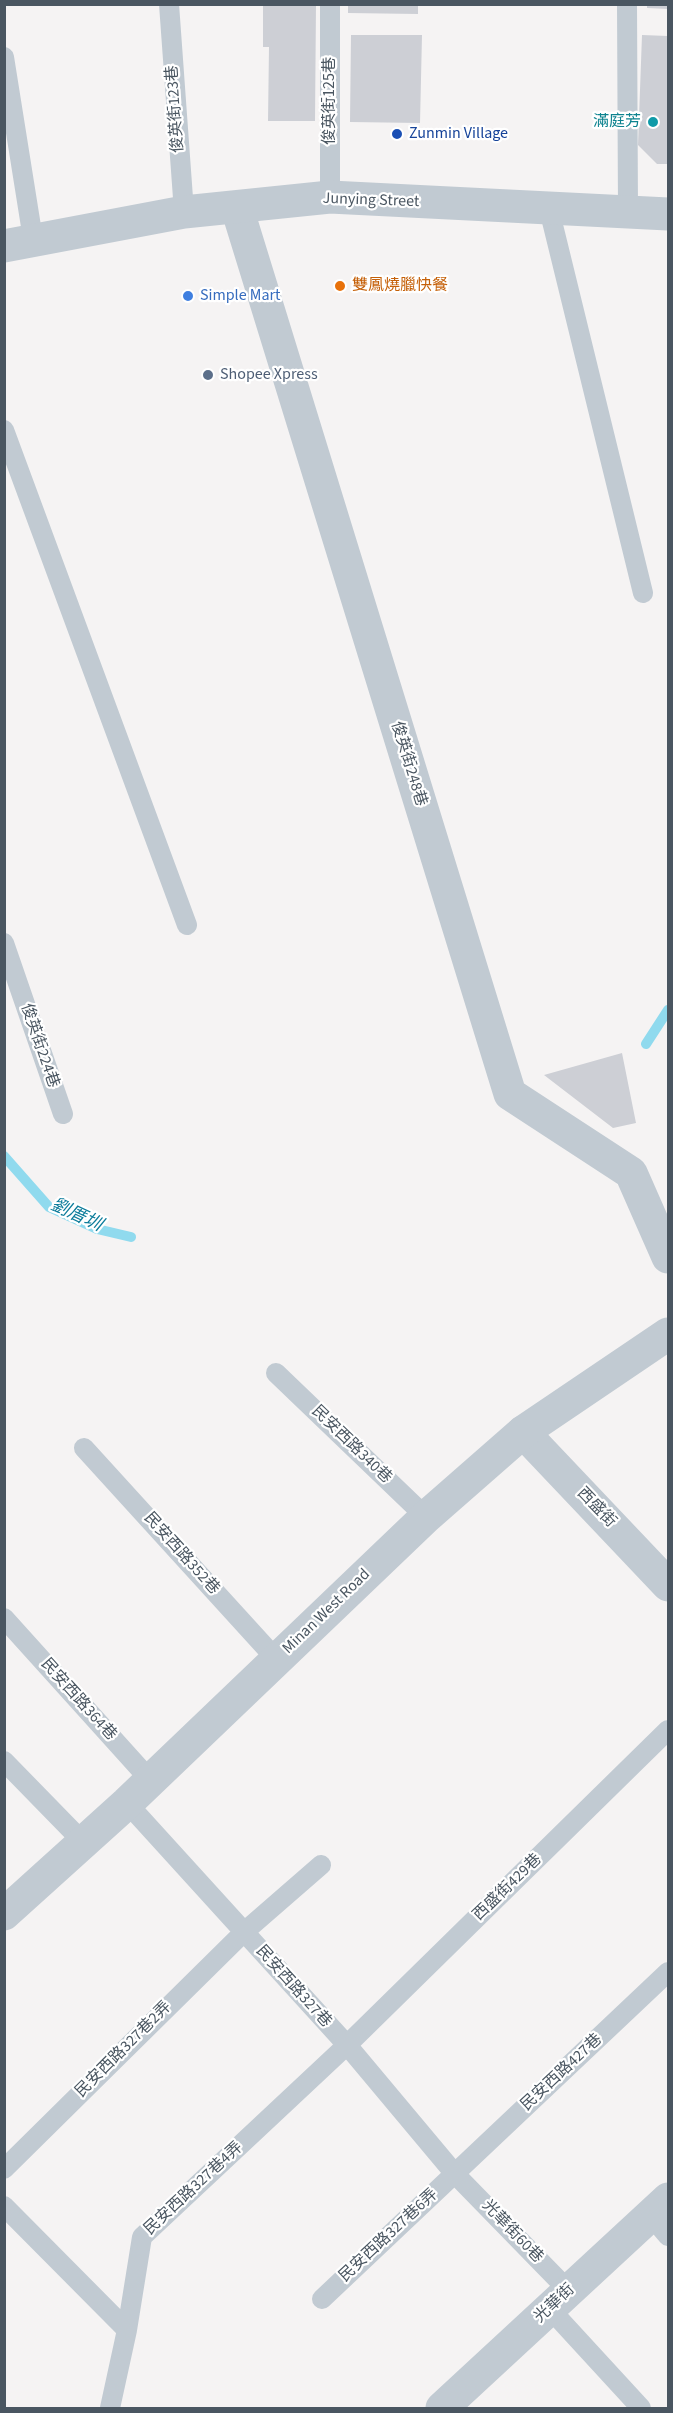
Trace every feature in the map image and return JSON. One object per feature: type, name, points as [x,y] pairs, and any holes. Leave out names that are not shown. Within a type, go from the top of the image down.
[{"type":"street","name":"Junying Street","points":[[19,243],[184,213],[330,197],[669,214]]},
{"type":"street","name":"俊英街248巷","points":[[237,208],[510,1094],[631,1173],[669,1257]]},
{"type":"street","name":"Minan West Road","points":[[4,1914],[151,1781],[426,1517],[523,1432],[669,1334]]},
{"type":"street","name":"西盛街","points":[[523,1432],[669,1585]]},
{"type":"street","name":"光華街","points":[[442,2409],[560,2300],[663,2217]]},
{"type":"lane","name":"俊英街123巷","points":[[169,4],[184,213]]},
{"type":"lane","name":"俊英街125巷","points":[[330,4],[330,197]]},
{"type":"lane","points":[[625,4],[628,212]]},
{"type":"lane","points":[[4,57],[19,243]]},
{"type":"lane","points":[[549,209],[643,593]]},
{"type":"lane","points":[[4,430],[187,925]]},
{"type":"lane","name":"俊英街224巷","points":[[4,943],[63,1114]]},
{"type":"lane","name":"民安西路340巷","points":[[276,1373],[426,1517]]},
{"type":"lane","name":"民安西路352巷","points":[[84,1448],[277,1660]]},
{"type":"lane","name":"民安西路364巷","points":[[4,1618],[151,1781]]},
{"type":"lane","name":"西盛街429巷","points":[[346,2045],[669,1730]]},
{"type":"lane","points":[[4,1761],[84,1842]]},
{"type":"lane","name":"民安西路327巷","points":[[127,1803],[346,2045],[455,2174]]},
{"type":"lane","name":"民安西路327巷2弄","points":[[4,2169],[244,1932],[321,1865]]},
{"type":"lane","name":"民安西路427巷","points":[[455,2174],[669,1972]]},
{"type":"lane","name":"民安西路327巷4弄","points":[[110,2409],[127,2330],[142,2237],[346,2045]]},
{"type":"lane","name":"民安西路327巷6弄","points":[[322,2299],[455,2174]]},
{"type":"lane","name":"光華街60巷","points":[[455,2174],[560,2300],[641,2409]]},
{"type":"lane","points":[[4,2206],[127,2330]]},
{"type":"building","points":[[263,4],[316,4],[315,121],[268,121],[269,47],[263,47]]},
{"type":"building","points":[[348,4],[418,4],[418,14],[348,13]]},
{"type":"building","points":[[647,5],[668,5],[668,9],[647,8]]},
{"type":"building","points":[[351,35],[422,35],[420,123],[350,122]]},
{"type":"building","points":[[642,35],[668,36],[668,164],[657,164],[638,145]]},
{"type":"building","points":[[622,1053],[636,1123],[613,1128],[544,1075]]},
{"type":"waterway","name":"劉厝圳","points":[[646,1044],[668,1010]]},
{"type":"waterway","name":"劉厝圳","points":[[4,1156],[49,1207],[97,1229],[131,1237]]},
{"type":"place","name":"滿庭芳","points":[[653,122]]},
{"type":"place","name":"Zunmin Village","points":[[397,134]]},
{"type":"place","name":"雙鳳燒臘快餐","points":[[340,286]]},
{"type":"place","name":"Simple Mart","points":[[188,296]]},
{"type":"place","name":"Shopee Xpress","points":[[208,375]]}]
